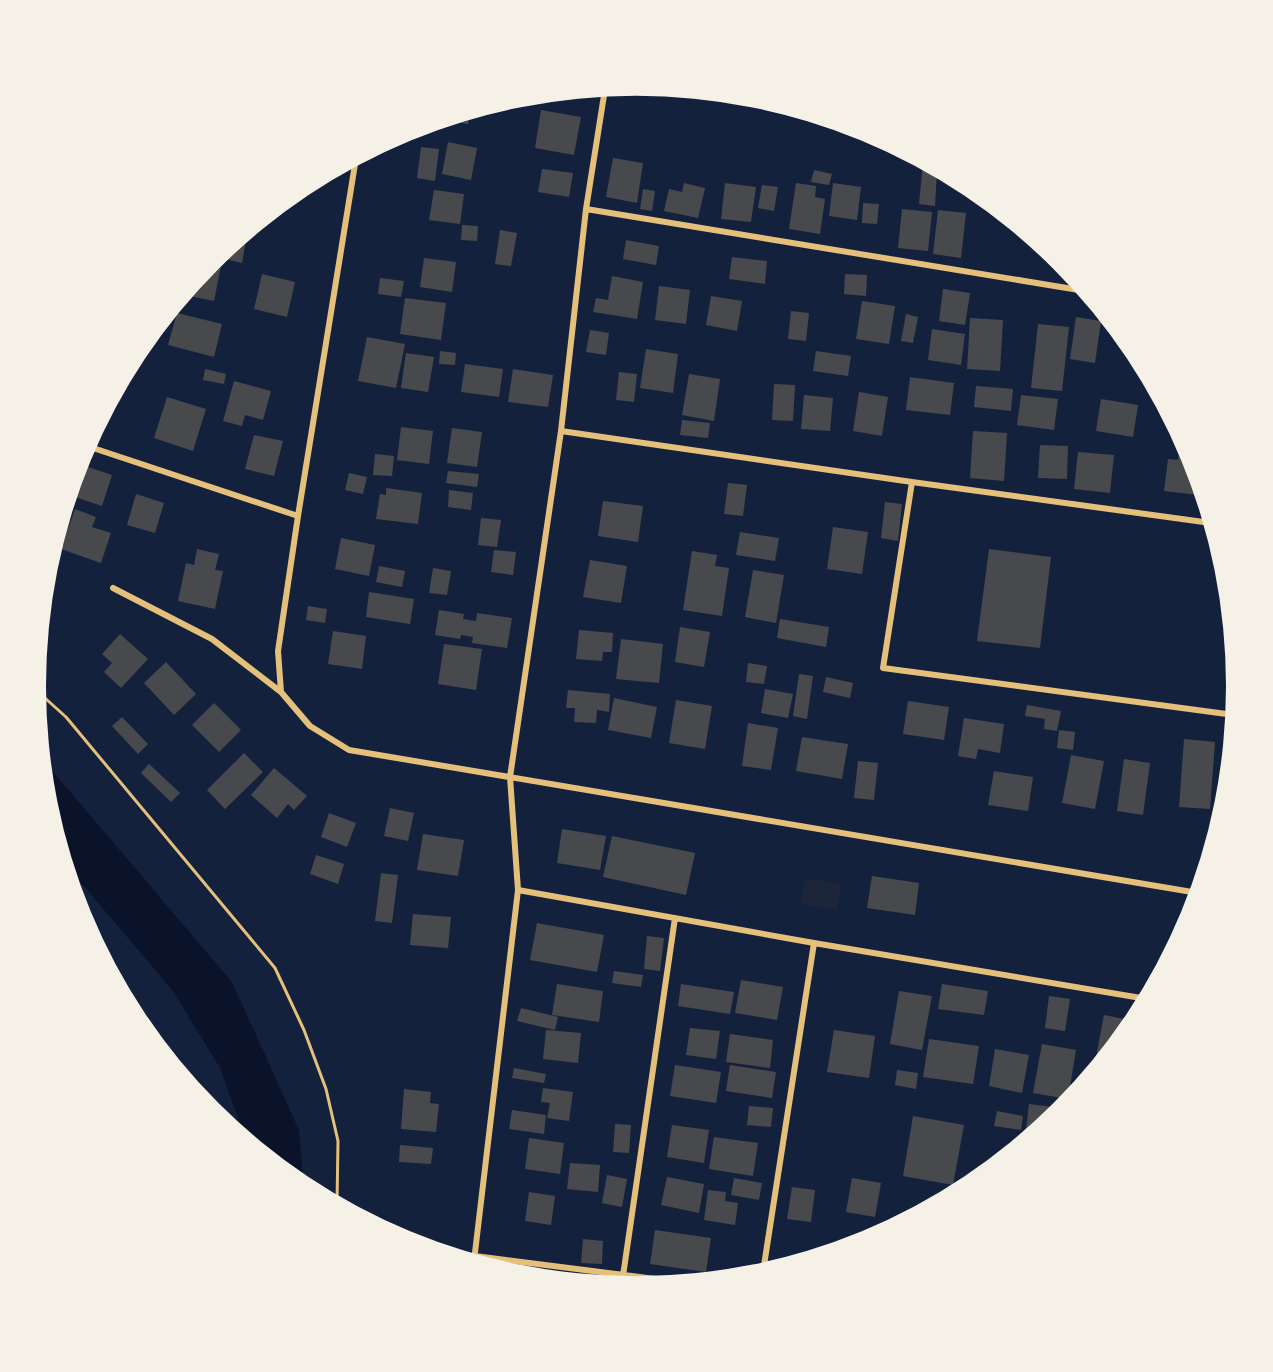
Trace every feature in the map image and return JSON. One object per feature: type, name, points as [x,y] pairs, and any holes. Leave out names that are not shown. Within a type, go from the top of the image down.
[{"type":"street","points":[[475,1253],[518,890],[510,777],[561,431],[586,209],[604,97]]},
{"type":"street","points":[[281,692],[278,651],[354,168]]},
{"type":"street","points":[[586,209],[1073,289]]},
{"type":"street","points":[[561,431],[1203,522]]},
{"type":"street","points":[[96,449],[298,516]]},
{"type":"street","points":[[912,482],[884,668],[1225,714]]},
{"type":"street","points":[[113,588],[212,639],[281,692],[310,726],[349,750],[1189,892]]},
{"type":"street","points":[[518,890],[1137,997]]},
{"type":"street","points":[[623,1276],[675,918]]},
{"type":"street","points":[[765,1262],[814,943]]},
{"type":"street","points":[[516,1264],[619,1276]]},
{"type":"path","points":[[47,700],[66,717],[275,968],[304,1030],[326,1089],[338,1141],[337,1195]]},
{"type":"shaded area","points":[[53,772],[232,982],[299,1130],[303,1173],[240,1123],[220,1068],[173,991],[80,881],[67,839]]},
{"type":"shaded area","points":[[805,878],[841,884],[837,910],[801,904]]},
{"type":"building","points":[[541,110],[581,117],[574,155],[535,148]]},
{"type":"building","points":[[448,142],[477,148],[471,180],[442,174]]},
{"type":"building","points":[[421,147],[439,149],[435,181],[417,178]]},
{"type":"building","points":[[613,158],[643,163],[637,203],[606,197]]},
{"type":"building","points":[[542,169],[573,173],[569,197],[538,192]]},
{"type":"building","points":[[814,170],[832,174],[829,185],[811,182]]},
{"type":"building","points":[[922,170],[937,178],[935,206],[919,204]]},
{"type":"building","points":[[684,183],[705,188],[698,218],[664,211],[669,189],[682,192]]},
{"type":"building","points":[[725,183],[756,187],[751,222],[721,219]]},
{"type":"building","points":[[796,183],[816,186],[815,197],[825,199],[820,234],[789,229]]},
{"type":"building","points":[[833,183],[861,187],[857,220],[829,216]]},
{"type":"building","points":[[762,185],[778,187],[774,211],[758,208]]},
{"type":"building","points":[[643,189],[655,191],[652,211],[640,209]]},
{"type":"building","points":[[434,190],[464,194],[460,224],[429,220]]},
{"type":"building","points":[[863,203],[879,204],[877,224],[862,223]]},
{"type":"building","points":[[902,209],[932,212],[928,251],[898,248]]},
{"type":"building","points":[[938,210],[966,213],[961,258],[933,254]]},
{"type":"building","points":[[462,225],[478,226],[477,241],[461,240]]},
{"type":"building","points":[[500,230],[517,233],[511,266],[495,264]]},
{"type":"building","points":[[626,240],[659,246],[656,265],[623,259]]},
{"type":"building","points":[[245,244],[242,263],[229,260]]},
{"type":"building","points":[[732,257],[767,261],[765,284],[729,279]]},
{"type":"building","points":[[424,258],[456,262],[452,292],[420,287]]},
{"type":"building","points":[[221,267],[214,301],[193,297]]},
{"type":"building","points":[[262,274],[295,282],[287,317],[254,309]]},
{"type":"building","points":[[845,274],[867,275],[866,296],[844,294]]},
{"type":"building","points":[[612,276],[643,282],[637,319],[593,312],[596,298],[608,300]]},
{"type":"building","points":[[380,278],[404,281],[401,297],[378,294]]},
{"type":"building","points":[[659,286],[690,290],[686,324],[655,320]]},
{"type":"building","points":[[943,289],[970,293],[965,325],[939,321]]},
{"type":"building","points":[[711,296],[742,301],[737,331],[706,325]]},
{"type":"building","points":[[405,298],[446,303],[441,340],[400,334]]},
{"type":"building","points":[[862,301],[895,306],[889,344],[856,339]]},
{"type":"building","points":[[791,311],[809,313],[806,341],[788,339]]},
{"type":"building","points":[[179,314],[222,324],[214,357],[168,345],[176,318]]},
{"type":"building","points":[[906,314],[918,317],[913,343],[901,341]]},
{"type":"building","points":[[1076,317],[1100,321],[1095,363],[1070,359]]},
{"type":"building","points":[[970,318],[1003,320],[1000,371],[967,369]]},
{"type":"building","points":[[1038,324],[1069,327],[1062,391],[1031,388]]},
{"type":"building","points":[[932,329],[965,334],[961,365],[928,360]]},
{"type":"building","points":[[590,330],[609,333],[606,355],[586,352]]},
{"type":"building","points":[[367,337],[405,344],[396,388],[358,381]]},
{"type":"building","points":[[646,349],[678,354],[673,393],[640,388]]},
{"type":"building","points":[[440,351],[456,353],[455,365],[439,364]]},
{"type":"building","points":[[816,351],[851,356],[848,376],[813,371]]},
{"type":"building","points":[[406,353],[434,357],[428,392],[401,388]]},
{"type":"building","points":[[465,364],[503,369],[499,397],[461,392]]},
{"type":"building","points":[[205,369],[226,374],[224,384],[203,380]]},
{"type":"building","points":[[513,369],[553,375],[548,407],[508,402]]},
{"type":"building","points":[[619,372],[637,374],[634,402],[616,400]]},
{"type":"building","points":[[689,374],[720,379],[714,421],[682,415]]},
{"type":"building","points":[[910,377],[954,383],[950,415],[906,410]]},
{"type":"building","points":[[234,381],[271,391],[263,420],[245,415],[242,426],[223,421]]},
{"type":"building","points":[[774,384],[795,385],[793,421],[772,420]]},
{"type":"building","points":[[976,386],[1013,389],[1011,411],[974,407]]},
{"type":"building","points":[[859,392],[888,397],[882,436],[853,431]]},
{"type":"building","points":[[804,395],[833,398],[830,431],[801,429]]},
{"type":"building","points":[[1021,395],[1058,399],[1054,430],[1017,425]]},
{"type":"building","points":[[167,397],[206,409],[193,451],[154,438]]},
{"type":"building","points":[[1101,399],[1138,405],[1133,437],[1096,431]]},
{"type":"building","points":[[682,420],[710,423],[708,438],[680,435]]},
{"type":"building","points":[[401,427],[433,431],[429,464],[397,460]]},
{"type":"building","points":[[452,428],[482,432],[477,467],[447,463]]},
{"type":"building","points":[[973,431],[1007,433],[1004,481],[970,478]]},
{"type":"building","points":[[254,435],[283,441],[274,476],[245,469]]},
{"type":"building","points":[[1040,445],[1068,446],[1067,479],[1038,478]]},
{"type":"building","points":[[1078,452],[1114,455],[1110,493],[1074,489]]},
{"type":"building","points":[[1179,453],[1194,495],[1164,491],[1168,459],[1178,460]]},
{"type":"building","points":[[375,454],[394,456],[392,476],[373,475]]},
{"type":"building","points":[[88,467],[112,475],[102,506],[77,498]]},
{"type":"building","points":[[448,471],[479,474],[477,487],[446,483]]},
{"type":"building","points":[[349,473],[367,477],[363,494],[345,490]]},
{"type":"building","points":[[728,483],[747,485],[743,516],[724,514]]},
{"type":"building","points":[[386,488],[422,493],[418,524],[376,519],[380,494],[386,495]]},
{"type":"building","points":[[449,490],[473,493],[471,510],[448,507]]},
{"type":"building","points":[[136,494],[164,503],[155,533],[127,525]]},
{"type":"building","points":[[603,501],[643,506],[638,542],[598,536]]},
{"type":"building","points":[[885,502],[902,504],[898,541],[881,538]]},
{"type":"building","points":[[75,509],[96,517],[92,527],[111,533],[101,563],[63,550]]},
{"type":"building","points":[[481,518],[501,520],[497,547],[478,545]]},
{"type":"building","points":[[833,527],[868,532],[862,574],[827,569]]},
{"type":"building","points":[[740,532],[779,538],[775,561],[736,555]]},
{"type":"building","points":[[341,538],[375,545],[369,576],[335,569]]},
{"type":"building","points":[[197,549],[219,554],[215,570],[223,571],[215,609],[178,601],[186,563],[194,565]]},
{"type":"building","points":[[989,549],[1051,557],[1040,648],[977,641]]},
{"type":"building","points":[[494,550],[516,552],[513,575],[491,572]]},
{"type":"building","points":[[692,551],[717,555],[715,566],[729,568],[722,616],[683,610]]},
{"type":"building","points":[[590,560],[627,566],[621,603],[583,597]]},
{"type":"building","points":[[379,566],[405,571],[402,587],[376,582]]},
{"type":"building","points":[[433,568],[451,571],[447,595],[429,593]]},
{"type":"building","points":[[753,570],[784,575],[776,623],[745,617]]},
{"type":"building","points":[[369,592],[414,599],[410,624],[366,617]]},
{"type":"building","points":[[308,606],[327,609],[325,623],[306,620]]},
{"type":"building","points":[[439,610],[464,614],[463,619],[476,621],[477,613],[512,618],[507,648],[472,643],[473,637],[461,635],[460,639],[435,635]]},
{"type":"building","points":[[780,619],[829,627],[826,647],[777,638]]},
{"type":"building","points":[[680,627],[710,632],[704,667],[675,662]]},
{"type":"building","points":[[579,630],[613,633],[612,652],[603,652],[602,661],[576,659]]},
{"type":"building","points":[[333,631],[366,636],[362,669],[328,664]]},
{"type":"building","points":[[120,634],[148,659],[121,688],[104,672],[112,663],[102,654]]},
{"type":"building","points":[[621,639],[663,644],[659,683],[616,679]]},
{"type":"building","points":[[444,644],[482,649],[476,690],[438,684]]},
{"type":"building","points":[[166,662],[196,694],[174,715],[144,683]]},
{"type":"building","points":[[748,663],[767,666],[764,684],[746,682]]},
{"type":"building","points":[[799,674],[813,676],[807,719],[793,716]]},
{"type":"building","points":[[826,677],[853,683],[850,698],[823,692]]},
{"type":"building","points":[[765,689],[793,694],[788,718],[761,713]]},
{"type":"building","points":[[568,690],[610,694],[609,712],[597,710],[596,723],[574,722],[575,708],[566,708]]},
{"type":"building","points":[[614,698],[657,707],[651,738],[608,730]]},
{"type":"building","points":[[676,700],[712,706],[705,749],[669,743]]},
{"type":"building","points":[[908,701],[949,707],[944,740],[903,734]]},
{"type":"building","points":[[214,703],[241,730],[219,752],[192,725]]},
{"type":"building","points":[[1027,705],[1061,711],[1057,731],[1044,729],[1045,719],[1025,716]]},
{"type":"building","points":[[122,717],[148,744],[138,754],[112,726]]},
{"type":"building","points":[[964,718],[1004,724],[1000,753],[978,749],[976,759],[958,756]]},
{"type":"building","points":[[748,723],[778,728],[771,770],[742,766]]},
{"type":"building","points":[[1059,730],[1075,732],[1073,750],[1057,748]]},
{"type":"building","points":[[802,737],[848,744],[842,779],[796,771]]},
{"type":"building","points":[[1184,739],[1215,742],[1210,809],[1179,807]]},
{"type":"building","points":[[244,753],[263,772],[225,809],[207,790]]},
{"type":"building","points":[[1071,755],[1104,761],[1095,809],[1062,803]]},
{"type":"building","points":[[1124,759],[1150,763],[1143,815],[1117,811]]},
{"type":"building","points":[[858,761],[878,763],[874,800],[854,798]]},
{"type":"building","points":[[149,764],[180,793],[171,802],[141,773]]},
{"type":"building","points":[[274,768],[307,796],[294,810],[288,804],[277,818],[251,795]]},
{"type":"building","points":[[994,771],[1033,777],[1028,811],[988,805]]},
{"type":"building","points":[[390,808],[414,813],[408,841],[384,836]]},
{"type":"building","points":[[329,813],[356,823],[347,847],[321,837]]},
{"type":"building","points":[[562,829],[606,836],[600,870],[557,863]]},
{"type":"building","points":[[423,834],[464,840],[458,876],[417,870]]},
{"type":"building","points":[[612,836],[695,853],[686,895],[603,877]]},
{"type":"building","points":[[316,855],[344,864],[338,884],[310,874]]},
{"type":"building","points":[[381,873],[398,875],[392,923],[375,921]]},
{"type":"building","points":[[872,876],[919,883],[915,915],[867,908]]},
{"type":"building","points":[[413,914],[451,917],[448,948],[410,945]]},
{"type":"building","points":[[537,923],[604,935],[597,972],[530,960]]},
{"type":"building","points":[[647,936],[664,938],[660,971],[644,969]]},
{"type":"building","points":[[614,971],[643,975],[641,987],[612,983]]},
{"type":"building","points":[[741,980],[783,987],[777,1020],[735,1013]]},
{"type":"building","points":[[557,984],[603,991],[599,1022],[552,1015]]},
{"type":"building","points":[[681,984],[734,992],[730,1014],[678,1006]]},
{"type":"building","points":[[942,984],[988,991],[984,1015],[938,1009]]},
{"type":"building","points":[[899,991],[932,996],[922,1050],[890,1044]]},
{"type":"building","points":[[1049,996],[1070,999],[1065,1031],[1045,1028]]},
{"type":"building","points":[[521,1008],[558,1017],[555,1030],[517,1021]]},
{"type":"building","points":[[1104,1015],[1124,1019],[1105,1045],[1096,1055]]},
{"type":"building","points":[[690,1028],[720,1031],[716,1059],[686,1055]]},
{"type":"building","points":[[546,1030],[581,1033],[578,1063],[543,1059]]},
{"type":"building","points":[[834,1030],[875,1036],[869,1078],[827,1072]]},
{"type":"building","points":[[730,1034],[773,1040],[770,1068],[726,1062]]},
{"type":"building","points":[[929,1039],[979,1046],[973,1084],[923,1077]]},
{"type":"building","points":[[1042,1044],[1076,1050],[1070,1086],[1059,1097],[1033,1093]]},
{"type":"building","points":[[995,1049],[1029,1055],[1022,1093],[989,1086]]},
{"type":"building","points":[[675,1065],[721,1072],[716,1103],[670,1096]]},
{"type":"building","points":[[730,1065],[776,1072],[772,1098],[726,1091]]},
{"type":"building","points":[[514,1068],[546,1074],[544,1083],[512,1078]]},
{"type":"building","points":[[897,1070],[918,1073],[916,1089],[895,1085]]},
{"type":"building","points":[[543,1088],[573,1092],[569,1121],[547,1118],[550,1103],[541,1102]]},
{"type":"building","points":[[404,1089],[431,1092],[430,1103],[439,1104],[436,1132],[401,1129]]},
{"type":"building","points":[[1029,1104],[1050,1107],[1026,1130]]},
{"type":"building","points":[[749,1106],[773,1108],[771,1127],[747,1125]]},
{"type":"building","points":[[512,1110],[546,1115],[544,1134],[509,1129]]},
{"type":"building","points":[[997,1111],[1023,1116],[1021,1130],[994,1126]]},
{"type":"building","points":[[913,1116],[964,1125],[953,1184],[903,1176]]},
{"type":"building","points":[[615,1124],[631,1125],[629,1153],[613,1152]]},
{"type":"building","points":[[672,1125],[709,1130],[704,1163],[667,1157]]},
{"type":"building","points":[[714,1137],[758,1143],[753,1176],[709,1169]]},
{"type":"building","points":[[529,1138],[564,1143],[560,1174],[525,1169]]},
{"type":"building","points":[[400,1145],[433,1148],[431,1164],[399,1162]]},
{"type":"building","points":[[570,1163],[600,1165],[598,1192],[567,1189]]},
{"type":"building","points":[[607,1175],[627,1179],[622,1207],[602,1203]]},
{"type":"building","points":[[667,1177],[704,1184],[699,1213],[661,1205]]},
{"type":"building","points":[[734,1178],[762,1183],[759,1200],[731,1195]]},
{"type":"building","points":[[852,1178],[881,1183],[875,1217],[846,1212]]},
{"type":"building","points":[[792,1187],[815,1190],[811,1222],[787,1219]]},
{"type":"building","points":[[708,1190],[726,1192],[725,1201],[738,1203],[735,1225],[704,1220]]},
{"type":"building","points":[[529,1192],[555,1196],[551,1225],[525,1221]]},
{"type":"building","points":[[655,1230],[711,1238],[706,1272],[650,1264]]},
{"type":"building","points":[[583,1239],[603,1241],[602,1264],[581,1263]]}]
